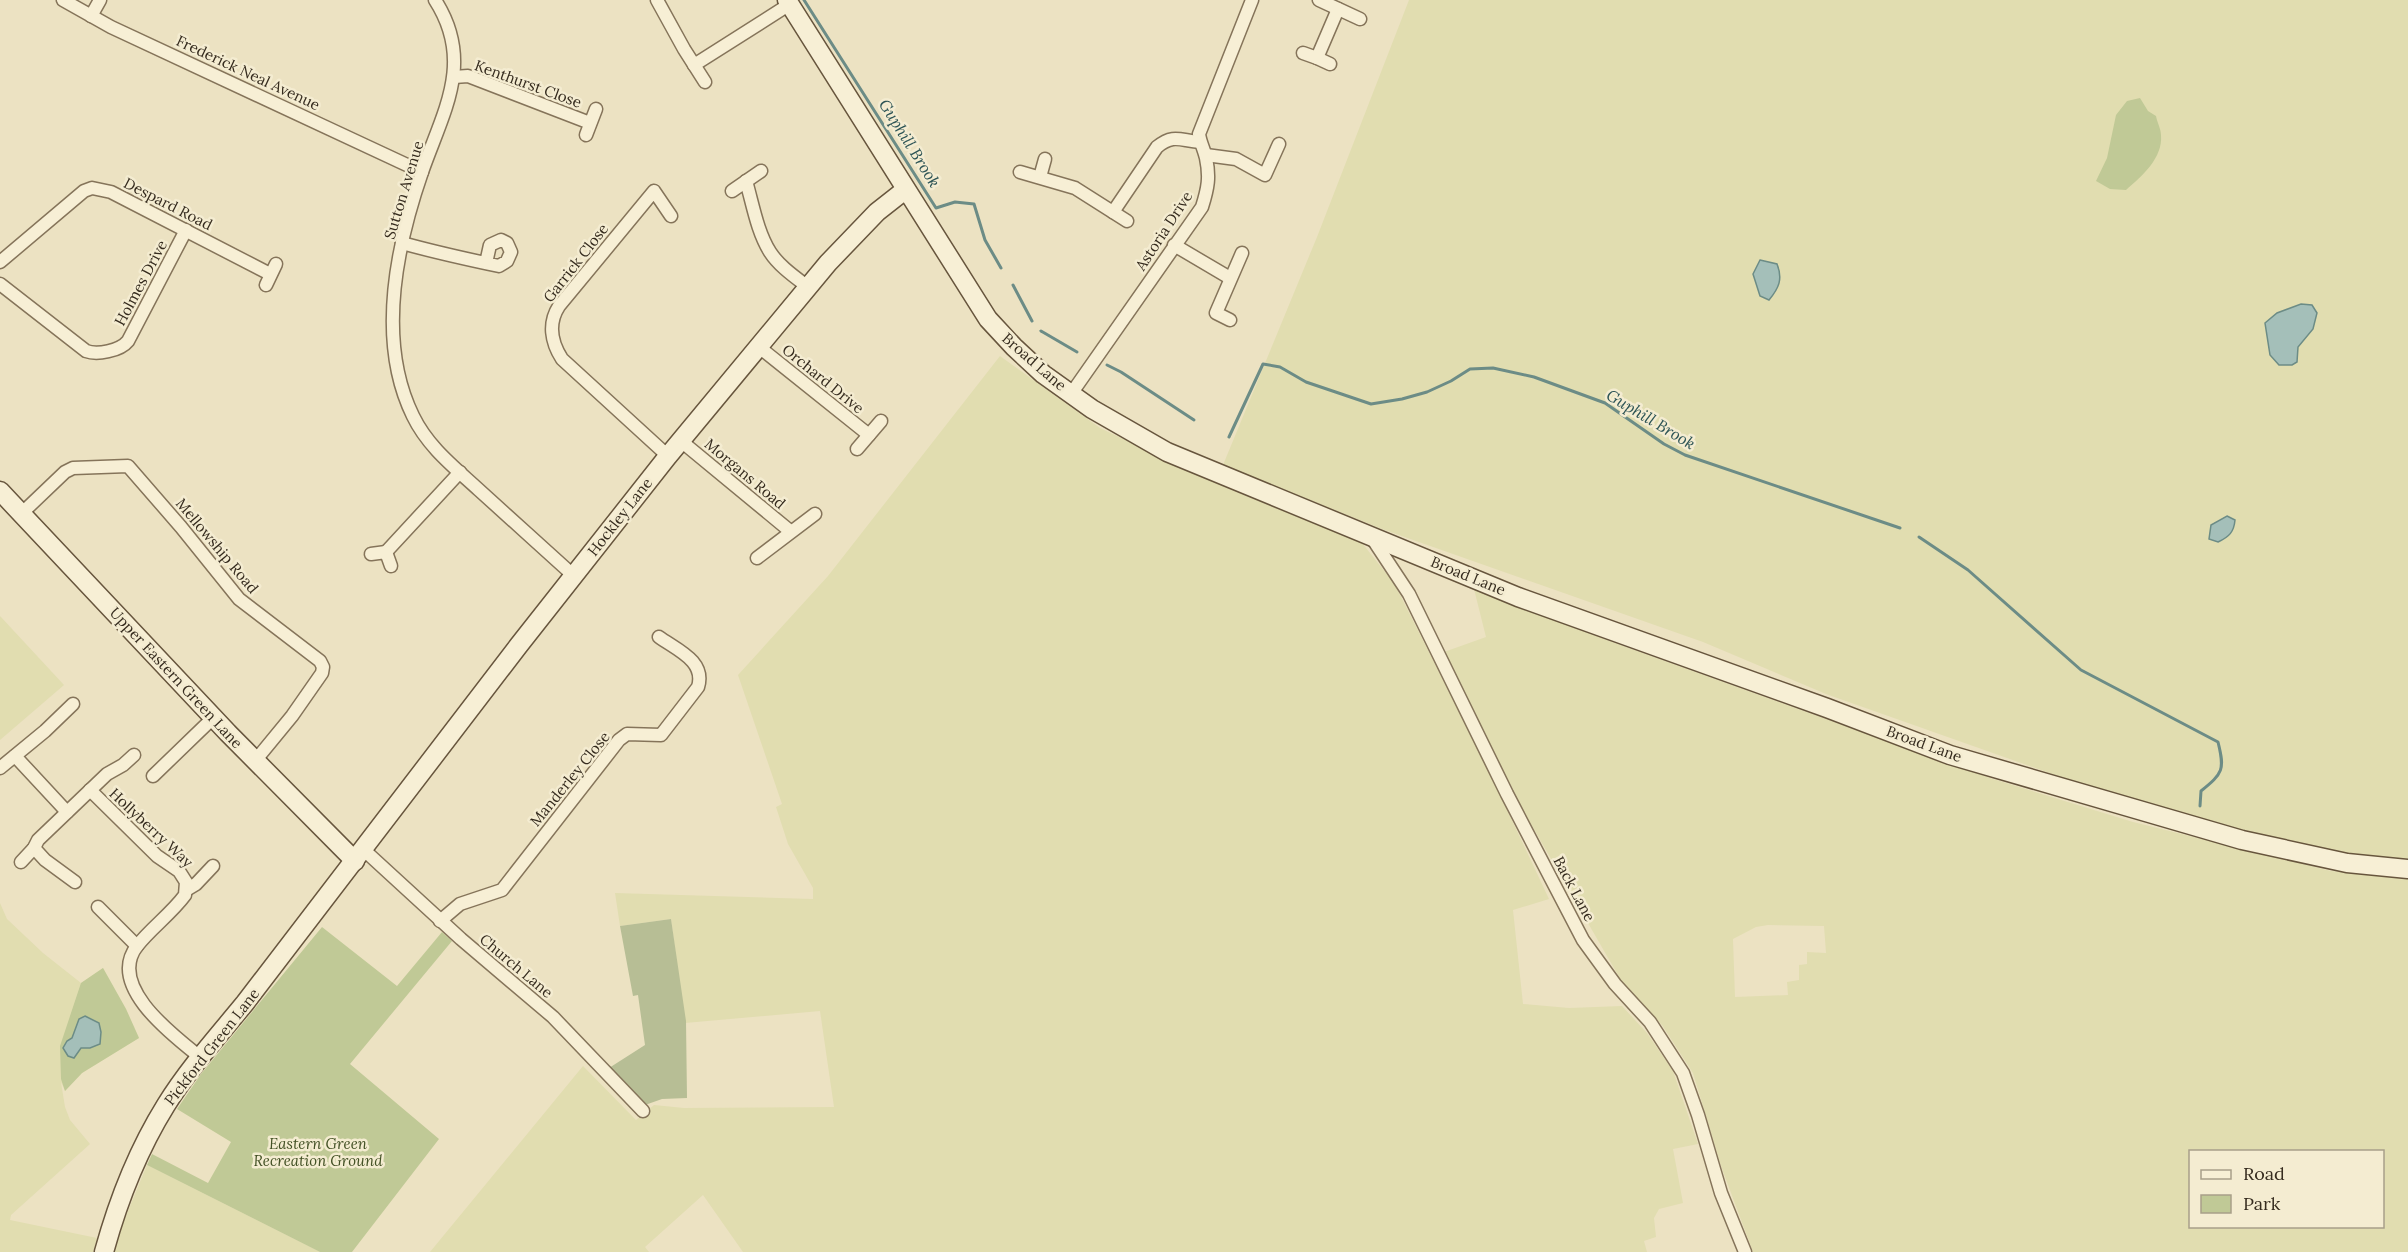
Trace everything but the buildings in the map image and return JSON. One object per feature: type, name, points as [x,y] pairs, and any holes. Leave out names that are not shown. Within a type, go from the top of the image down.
[{"type":"street","name":"Frederick Neal Avenue","points":[[63,0],[91,16],[422,172]]},
{"type":"street","points":[[91,16],[100,0]]},
{"type":"street","name":"Sutton Avenue","points":[[435,0],[449,27],[455,61],[454,77],[446,113],[422,172],[402,243],[394,312],[396,370],[413,415],[435,450],[574,576]]},
{"type":"street","points":[[657,0],[705,82]]},
{"type":"street","points":[[1113,212],[1157,147],[1167,139],[1178,138],[1200,142],[1199,134],[1203,122],[1252,0]]},
{"type":"street","points":[[1319,0],[1360,19]]},
{"type":"street","points":[[694,65],[789,2]]},
{"type":"street","name":"Broad Lane","points":[[789,2],[988,319],[1043,374],[1071,394],[1167,452],[1518,597],[1827,708],[1950,755],[2242,840],[2348,863],[2408,869]]},
{"type":"street","points":[[1317,58],[1338,9]]},
{"type":"street","points":[[1303,53],[1330,64]]},
{"type":"street","name":"Kenthurst Close","points":[[454,77],[468,76],[588,129],[596,110]]},
{"type":"street","name":"Astoria Drive","points":[[1071,394],[1202,207],[1209,187],[1206,155],[1200,142]]},
{"type":"street","points":[[1260,187],[1279,144]]},
{"type":"street","points":[[1206,155],[1236,159],[1265,175]]},
{"type":"street","points":[[1040,177],[1045,159]]},
{"type":"street","points":[[732,190],[761,171]]},
{"type":"street","points":[[1020,172],[1075,188],[1127,221]]},
{"type":"street","points":[[746,181],[760,231],[771,254],[808,287]]},
{"type":"street","name":"Despard Road","points":[[0,262],[84,191],[92,188],[111,192],[271,274]]},
{"type":"street","name":"Hockley Lane","points":[[360,856],[668,456],[850,239],[905,190]]},
{"type":"street","name":"Garrick Close","points":[[668,456],[562,359],[553,342],[552,319],[559,306],[654,191],[671,216]]},
{"type":"street","name":"Holmes Drive","points":[[0,284],[86,351],[96,353],[122,348],[128,341],[186,230]]},
{"type":"street","points":[[402,243],[486,263]]},
{"type":"street","points":[[1174,245],[1230,278]]},
{"type":"street","points":[[1230,320],[1216,313],[1242,253]]},
{"type":"street","name":"Orchard Drive","points":[[759,347],[869,435]]},
{"type":"street","name":"Orchard Drive","points":[[857,449],[881,421]]},
{"type":"street","name":"Morgans Road","points":[[681,441],[790,531]]},
{"type":"street","name":"Mellowship Road","points":[[21,514],[65,472],[73,468],[128,466],[182,527],[239,598],[320,661],[323,667],[322,674],[292,716],[255,761]]},
{"type":"street","points":[[370,554],[387,552],[460,472]]},
{"type":"street","name":"Upper Eastern Green Lane","points":[[0,491],[255,761],[360,856]]},
{"type":"street","name":"Morgans Road","points":[[757,558],[815,514]]},
{"type":"street","name":"Back Lane","points":[[1371,537],[1409,594],[1507,794],[1583,940],[1615,984],[1650,1022],[1683,1073],[1721,1193],[1745,1252]]},
{"type":"street","points":[[387,552],[391,566]]},
{"type":"street","name":"Manderley Close","points":[[440,921],[460,904],[502,890],[619,740],[627,734],[661,735],[680,711],[698,687],[701,678],[700,669],[693,661],[659,637]]},
{"type":"street","points":[[0,768],[73,704]]},
{"type":"street","points":[[153,776],[213,718]]},
{"type":"street","points":[[21,862],[38,840],[90,790],[107,774],[123,765],[134,755]]},
{"type":"street","points":[[15,756],[67,812]]},
{"type":"street","name":"Hollyberry Way","points":[[90,790],[157,856],[179,871],[184,878],[186,890],[182,899],[137,946]]},
{"type":"street","points":[[34,848],[75,882]]},
{"type":"street","name":"Church Lane","points":[[360,856],[553,1017],[643,1111]]},
{"type":"street","name":"Pickford Green Lane","points":[[104,1252],[117,1206],[151,1130],[200,1057],[360,856]]},
{"type":"street","points":[[186,890],[196,884],[213,866]]},
{"type":"street","points":[[98,907],[137,946],[129,963],[130,973],[146,1007],[153,1017],[200,1057]]},
{"type":"shaded area","points":[[1409,0],[2408,0],[2408,861],[2335,854],[2256,835],[2089,787],[1826,694],[1703,642],[1382,529],[1223,465],[1317,237]]},
{"type":"shaded area","points":[[1000,356],[1100,428],[1229,489],[1362,543],[1394,583],[1486,765],[1549,899],[1513,910],[1523,1004],[1569,1008],[1622,1006],[1647,1033],[1673,1071],[1698,1144],[1673,1149],[1683,1203],[1659,1209],[1654,1218],[1656,1237],[1644,1241],[1647,1252],[743,1252],[703,1195],[645,1247],[649,1252],[430,1252],[583,1066],[636,1120],[654,1105],[684,1108],[834,1107],[820,1011],[685,1023],[671,919],[620,926],[615,893],[813,899],[813,888],[788,844],[776,807],[782,804],[738,675],[828,576]]},
{"type":"shaded area","points":[[1474,589],[1612,642],[1993,779],[2133,822],[2331,871],[2408,879],[2408,1252],[1753,1252],[1721,1166],[1693,1073],[1662,1025],[1626,989],[1524,812],[1444,652],[1486,637]],"holes":[[[1768,925],[1824,926],[1826,953],[1807,952],[1807,964],[1799,965],[1799,980],[1787,982],[1788,995],[1735,997],[1733,939],[1756,927]]]},
{"type":"shaded area","points":[[0,616],[64,685],[0,740]]},
{"type":"shaded area","points":[[0,903],[7,919],[43,953],[81,983],[103,968],[139,1038],[82,1073],[65,1091],[61,1082],[65,1107],[70,1120],[90,1144],[11,1215],[10,1220],[97,1238],[93,1252],[0,1252]]},
{"type":"shaded area","points":[[147,1165],[320,1252],[111,1252]]},
{"type":"green space","points":[[2140,98],[2148,111],[2156,116],[2161,135],[2159,151],[2150,166],[2126,190],[2110,189],[2096,181],[2107,158],[2116,115],[2127,101]]},
{"type":"green space","points":[[671,919],[686,1021],[687,1098],[662,1099],[645,1105],[609,1068],[645,1045],[638,995],[633,996],[620,926]]},
{"type":"green space","name":"Eastern Green Recreation Ground","points":[[322,927],[397,986],[442,932],[452,941],[350,1064],[439,1139],[352,1252],[320,1252],[147,1165],[152,1154],[208,1183],[231,1142],[177,1109],[201,1074]]},
{"type":"green space","points":[[103,968],[139,1038],[82,1073],[65,1091],[61,1079],[60,1046],[81,983]]},
{"type":"water","points":[[1760,260],[1777,264],[1779,269],[1779,283],[1769,300],[1760,296],[1753,274]]},
{"type":"water","points":[[2301,304],[2312,305],[2317,313],[2313,329],[2298,347],[2297,362],[2292,365],[2279,365],[2270,355],[2265,323],[2277,313]]},
{"type":"water","points":[[2227,516],[2235,520],[2230,534],[2218,542],[2209,539],[2211,525]]},
{"type":"water","points":[[85,1016],[99,1023],[100,1044],[90,1048],[81,1048],[74,1058],[68,1056],[63,1048],[72,1038],[79,1019]]},
{"type":"waterway","name":"Guphill Brook","points":[[804,0],[936,208],[955,202],[974,204],[985,240],[1001,268]]},
{"type":"waterway","points":[[1013,285],[1032,321]]},
{"type":"waterway","points":[[1041,331],[1077,352]]},
{"type":"waterway","name":"Guphill Brook","points":[[1229,437],[1263,364],[1280,367],[1306,382],[1371,404],[1427,392],[1470,369],[1493,368],[1534,377],[1605,403],[1664,444],[1685,455],[1900,528]]},
{"type":"waterway","name":"Guphill Brook","points":[[1107,365],[1194,420]]},
{"type":"waterway","points":[[1919,537],[1968,570],[2081,670],[2218,742],[2220,770],[2214,780],[2201,791],[2200,806]]}]
